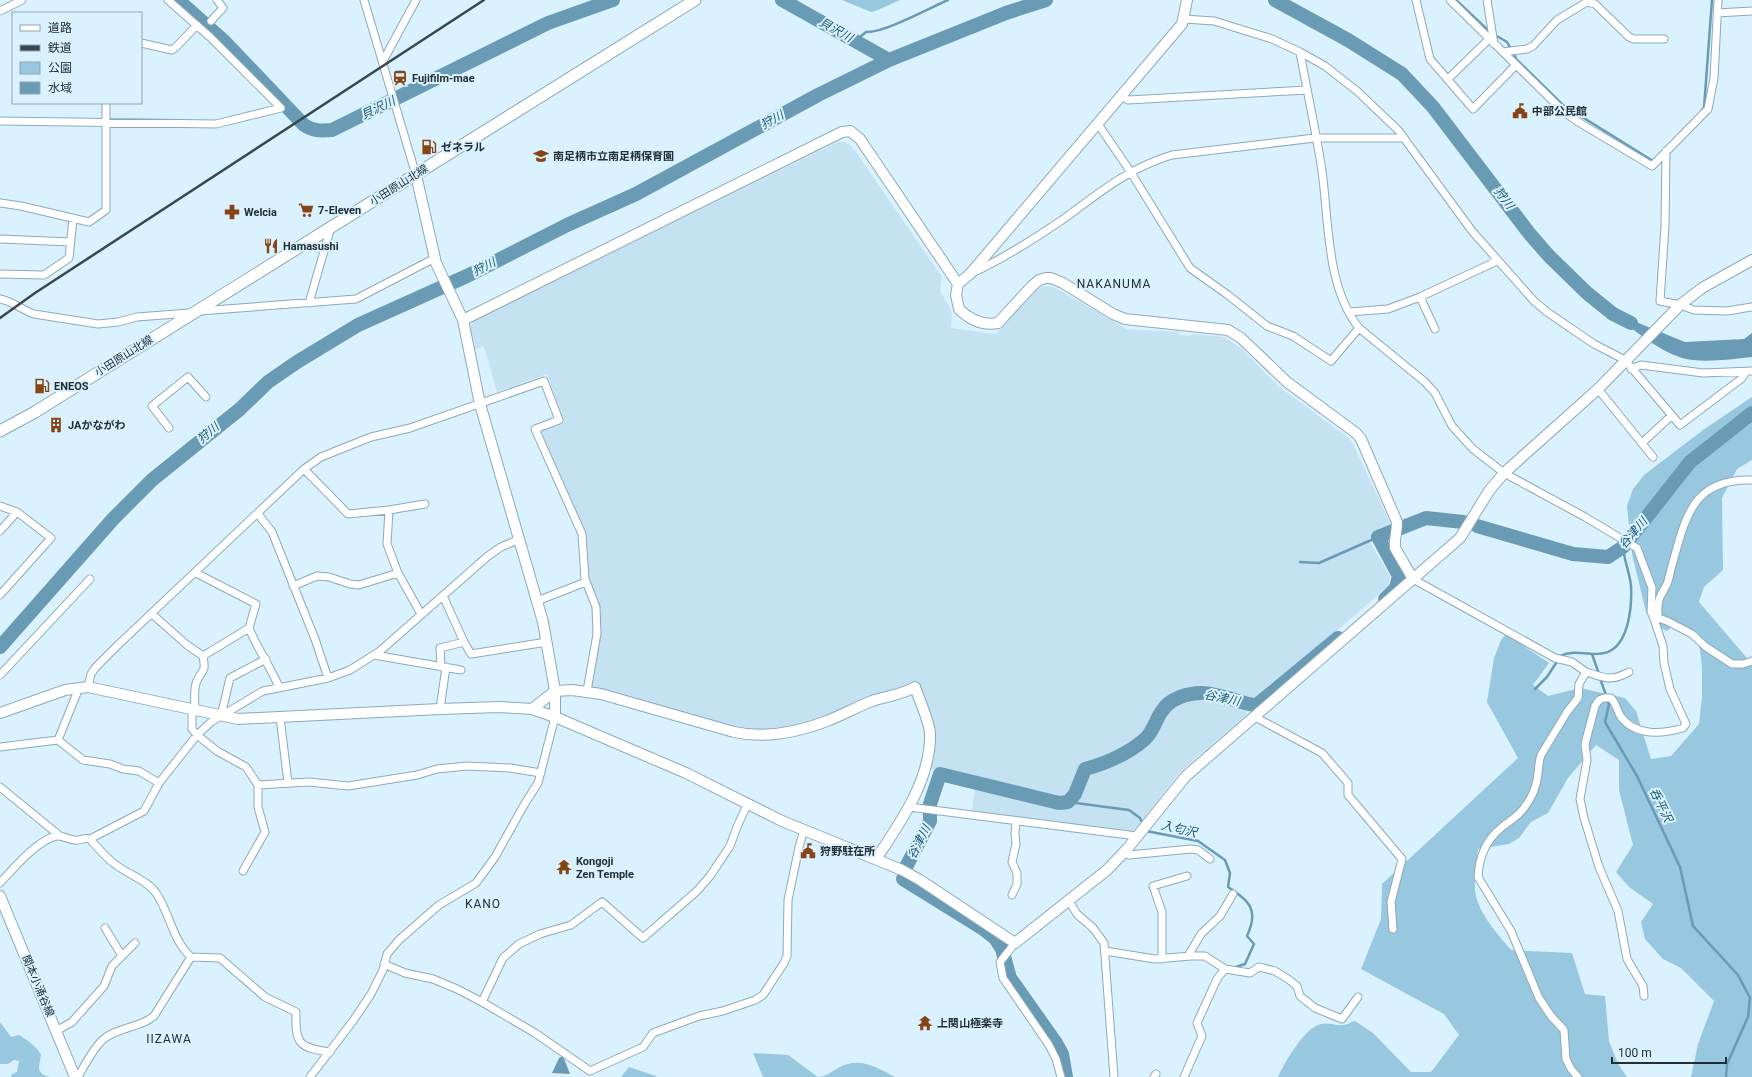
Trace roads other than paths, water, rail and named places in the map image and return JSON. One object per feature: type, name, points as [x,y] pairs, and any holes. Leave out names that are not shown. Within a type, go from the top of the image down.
[{"type":"main road","name":"小田原山北線","points":[[0,430],[35,412],[695,0]]},
{"type":"street","points":[[0,11],[22,0]]},
{"type":"street","points":[[0,121],[216,124],[281,108],[266,91],[197,25],[168,0]]},
{"type":"street","points":[[211,21],[223,8],[217,0]]},
{"type":"street","points":[[310,1077],[353,1021],[371,994],[387,954],[415,924],[451,897],[476,883],[495,857],[538,782],[555,717],[555,691],[547,642],[537,601],[480,404],[461,317],[436,260],[416,175],[364,0]]},
{"type":"street","points":[[383,61],[416,0]]},
{"type":"street","points":[[1187,0],[1182,24],[970,274],[958,284],[956,295],[959,309],[976,322],[989,325],[998,323],[1039,280],[1051,278],[1063,283],[1113,314],[1125,319],[1228,330],[1234,332],[1279,376],[1356,433],[1361,439],[1397,522],[1397,536],[1394,542],[1395,548],[1413,579],[1554,658],[1572,662],[1586,672],[1616,678],[1629,672]]},
{"type":"street","points":[[1416,0],[1430,59],[1473,109],[1516,65]]},
{"type":"street","points":[[1450,0],[1564,112],[1652,166],[1708,109],[1714,78],[1718,0]]},
{"type":"street","points":[[1487,0],[1491,41]]},
{"type":"street","points":[[1503,52],[1527,49],[1533,46],[1557,20],[1587,2],[1595,4],[1629,37],[1634,39],[1664,39]]},
{"type":"street","points":[[1717,13],[1752,12]]},
{"type":"street","points":[[1184,19],[1214,21],[1243,28],[1272,39],[1325,66],[1357,91],[1378,110],[1404,138],[1472,231],[1534,301],[1547,312],[1594,344],[1625,360],[1631,369],[1680,425],[1741,379],[1749,371]]},
{"type":"street","points":[[142,43],[172,50],[197,25]]},
{"type":"street","points":[[1448,79],[1491,41]]},
{"type":"street","points":[[1300,52],[1322,171],[1332,255],[1337,283],[1353,320],[1359,328],[1425,382],[1435,393],[1452,426],[1473,449],[1504,473],[1585,517],[1637,548],[1652,588],[1651,612],[1656,617],[1692,634],[1706,648],[1732,664],[1743,664],[1752,661]]},
{"type":"street","points":[[1122,96],[1128,100],[1307,90]]},
{"type":"street","points":[[0,203],[21,206],[89,222],[106,210],[106,104]]},
{"type":"street","points":[[1098,124],[1190,268],[1228,294],[1267,326],[1293,336],[1331,361],[1359,328]]},
{"type":"street","points":[[461,317],[845,131],[853,133],[860,139],[958,284]]},
{"type":"street","points":[[970,274],[989,265],[1061,220],[1130,172],[1154,160],[1172,155],[1315,138],[1404,138]]},
{"type":"street","points":[[1666,151],[1665,226],[1660,301],[1677,307],[1694,310],[1727,311],[1752,307]]},
{"type":"street","points":[[0,274],[44,275],[69,258],[73,219]]},
{"type":"street","points":[[309,303],[331,227]]},
{"type":"street","points":[[0,239],[70,242]]},
{"type":"street","points":[[0,299],[34,314],[98,324],[118,322],[137,317],[177,315],[194,312],[356,299],[436,260]]},
{"type":"street","points":[[1349,312],[1388,309],[1420,297],[1497,260]]},
{"type":"street","points":[[1061,1077],[1056,1059],[1049,1045],[1003,978],[1000,962],[1015,943],[1107,870],[1124,852],[1186,776],[1256,717],[1460,538],[1489,490],[1504,473],[1598,389],[1677,307],[1702,288],[1752,260]]},
{"type":"street","points":[[1420,297],[1435,329]]},
{"type":"street","points":[[1631,369],[1641,365],[1703,373],[1749,371]]},
{"type":"street","points":[[169,428],[152,406],[188,377],[206,397]]},
{"type":"street","points":[[58,740],[95,668],[304,469],[321,457],[371,437],[410,428],[544,381],[559,420],[535,428],[582,534],[586,582],[596,607],[597,634],[587,691]]},
{"type":"street","points":[[1598,389],[1653,457]]},
{"type":"street","points":[[1642,443],[1671,416]]},
{"type":"street","points":[[304,469],[348,514],[389,510],[425,504]]},
{"type":"street","points":[[1644,996],[1643,986],[1627,959],[1618,911],[1599,867],[1584,818],[1580,799],[1587,760],[1585,744],[1595,706],[1599,700],[1604,698],[1611,698],[1615,702],[1617,710],[1628,724],[1645,732],[1670,732],[1683,728],[1686,724],[1670,689],[1664,663],[1663,646],[1656,617],[1660,598],[1667,584],[1683,527],[1691,509],[1700,496],[1714,486],[1732,480],[1752,480]]},
{"type":"street","points":[[0,506],[17,512],[51,538],[0,594]]},
{"type":"street","points":[[389,510],[387,544],[398,573],[421,614]]},
{"type":"street","points":[[0,531],[17,512]]},
{"type":"street","points":[[258,514],[272,532],[315,639],[328,678]]},
{"type":"street","points":[[90,840],[144,811],[159,783],[197,735],[211,722],[264,690],[328,678],[350,670],[374,655],[488,556],[501,547],[520,539]]},
{"type":"street","points":[[196,573],[256,604],[249,628],[203,656]]},
{"type":"street","points":[[293,586],[317,576],[329,577],[350,584],[360,585],[398,573]]},
{"type":"street","points":[[0,675],[90,579]]},
{"type":"street","points":[[537,601],[586,582]]},
{"type":"street","points":[[443,596],[471,654],[547,642]]},
{"type":"street","points":[[152,614],[187,645],[203,656]]},
{"type":"street","points":[[249,628],[266,659],[278,687]]},
{"type":"street","points":[[440,709],[443,667],[440,648],[464,642]]},
{"type":"street","points":[[374,655],[461,670]]},
{"type":"street","points":[[203,656],[204,667],[203,672],[197,681],[192,729],[217,752],[246,767],[258,786],[258,807],[265,832],[243,871]]},
{"type":"street","points":[[221,716],[230,678],[266,659]]},
{"type":"street","points":[[1578,1077],[1571,1069],[1566,1059],[1564,1030],[1551,1016],[1539,998],[1511,931],[1478,877],[1478,867],[1486,844],[1500,828],[1516,817],[1527,805],[1537,781],[1539,763],[1542,755],[1567,712],[1578,698],[1580,684],[1586,672]]},
{"type":"street","points":[[532,709],[555,691],[587,691],[746,735],[780,734],[828,721],[873,701],[908,691],[915,687],[930,733],[928,761],[909,807],[876,859]]},
{"type":"street","points":[[0,713],[65,690],[84,688],[238,719],[440,709],[532,709],[555,717],[686,773],[747,805],[902,870],[920,880],[1015,943]]},
{"type":"street","points":[[280,717],[288,783]]},
{"type":"street","points":[[1256,717],[1322,752],[1348,783],[1348,795],[1402,859],[1391,902],[1393,929]]},
{"type":"street","points":[[0,747],[58,740],[84,760],[110,764],[123,770],[139,771],[159,783]]},
{"type":"street","points":[[258,786],[309,782],[348,786],[437,769],[467,766],[510,768],[541,773]]},
{"type":"street","points":[[0,787],[60,836]]},
{"type":"street","points":[[482,1002],[503,958],[519,944],[540,934],[571,924],[602,902],[643,938],[697,891],[710,876],[730,846],[747,805]]},
{"type":"street","points":[[909,807],[1137,836]]},
{"type":"street","points":[[1012,895],[1017,884],[1017,872],[1012,862],[1016,844],[1016,820]]},
{"type":"street","points":[[384,964],[405,973],[433,979],[482,1002],[534,1033],[590,1072],[643,1046],[653,1033],[700,1016],[723,1011],[755,1000],[763,995],[784,963],[786,956],[788,900],[798,847],[804,830]]},
{"type":"street","points":[[0,884],[21,860],[40,845],[55,836],[75,840],[84,838],[90,840],[115,864],[148,884],[156,893],[184,952],[191,958],[220,958],[265,997],[296,1012],[296,1030],[298,1038],[304,1046],[310,1049],[330,1052]]},
{"type":"street","points":[[1124,852],[1129,855],[1191,849],[1198,850],[1210,859]]},
{"type":"street","points":[[1162,959],[1162,912],[1154,886],[1187,876]]},
{"type":"street","points":[[1188,956],[1202,934],[1220,916],[1233,894]]},
{"type":"street","name":"関本小涌谷線","points":[[0,896],[76,1077]]},
{"type":"street","points":[[1069,901],[1077,914],[1093,928],[1104,943],[1114,1077]]},
{"type":"street","points":[[105,928],[122,956]]},
{"type":"street","points":[[56,1031],[72,1022],[104,986],[112,966],[135,943]]},
{"type":"street","points":[[1105,951],[1155,959],[1205,956],[1225,969],[1250,973],[1259,967],[1275,971],[1297,986],[1300,996],[1315,1008],[1342,1019],[1358,998]]},
{"type":"street","points":[[76,1077],[104,1038],[146,1022],[154,1016],[191,958]]},
{"type":"street","points":[[1184,1077],[1202,1036],[1198,1023],[1217,979],[1225,969]]},
{"type":"water","points":[[1609,311],[1685,342],[1744,339],[1752,333],[1752,357],[1708,361],[1682,358],[1671,354],[1649,341]]},
{"type":"water","points":[[563,1056],[570,1074],[552,1073],[559,1058]]},
{"type":"waterway","name":"貝沢川","points":[[178,0],[225,42],[304,125],[317,130],[332,130],[548,23],[613,0]]},
{"type":"waterway","name":"貝沢川","points":[[782,0],[889,60]]},
{"type":"waterway","points":[[855,41],[866,32],[884,29],[948,0]]},
{"type":"waterway","name":"狩川","points":[[0,647],[113,519],[152,480],[240,409],[268,382],[297,362],[358,325],[467,276],[567,225],[636,194],[818,95],[889,60],[1006,13],[1046,0]]},
{"type":"waterway","name":"狩川","points":[[1275,0],[1348,40],[1402,74],[1433,107],[1529,233],[1549,256],[1587,293],[1613,314],[1631,323]]},
{"type":"waterway","points":[[1456,0],[1490,32]]},
{"type":"waterway","points":[[1702,110],[1704,108],[1712,0]]},
{"type":"waterway","points":[[1495,35],[1507,42],[1517,60],[1563,105],[1653,161],[1654,159]]},
{"type":"waterway","name":"谷津川","points":[[1477,526],[1573,554],[1608,557],[1623,547],[1690,462],[1752,413]]},
{"type":"waterway","name":"谷津川","points":[[1385,599],[1396,588],[1399,576],[1378,537],[1426,518],[1463,522]]},
{"type":"waterway","points":[[1300,562],[1319,563],[1378,537]]},
{"type":"waterway","name":"呑平沢","points":[[1599,674],[1592,654],[1606,653],[1616,646],[1625,631],[1630,613],[1631,586],[1623,547]]},
{"type":"waterway","name":"谷津川","points":[[906,867],[930,821],[930,804],[940,774],[1059,803],[1068,802],[1075,794],[1085,769],[1116,758],[1138,745],[1150,733],[1165,706],[1174,700],[1185,695],[1208,693],[1253,705],[1258,704],[1338,638]]},
{"type":"waterway","points":[[1560,656],[1572,653],[1592,654]]},
{"type":"waterway","points":[[1535,689],[1547,677],[1556,663]]},
{"type":"waterway","name":"呑平沢","points":[[1600,678],[1609,704],[1605,722],[1637,776],[1680,867],[1693,926],[1738,975],[1750,998],[1748,1017],[1727,1064],[1726,1077]]},
{"type":"waterway","name":"入匂沢","points":[[1068,802],[1129,810],[1140,818],[1143,824]]},
{"type":"waterway","name":"入匂沢","points":[[1146,831],[1198,841],[1225,860],[1230,873],[1228,887],[1247,902],[1252,913],[1251,927],[1247,936],[1254,944],[1245,964],[1233,968]]},
{"type":"waterway","name":"谷津川","points":[[903,879],[982,928],[995,938],[1002,949],[1010,978],[1056,1043],[1062,1054],[1066,1077]]},
{"type":"railway","points":[[0,318],[35,293],[484,0]]},
{"type":"place","name":"Fujifilm-mae","points":[[400,78]]},
{"type":"place","name":"中部公民館","points":[[1520,111]]},
{"type":"place","name":"ゼネラル","points":[[429,147]]},
{"type":"place","name":"南足柄市立南足柄保育園","points":[[541,156]]},
{"type":"place","name":"7-Eleven","points":[[306,210]]},
{"type":"place","name":"Welcia","points":[[232,212]]},
{"type":"place","name":"Hamasushi","points":[[271,246]]},
{"type":"place","name":"ENEOS","points":[[42,386]]},
{"type":"place","name":"JAかながわ","points":[[56,425]]},
{"type":"place","name":"狩野駐在所","points":[[808,851]]},
{"type":"place","name":"Kongoji Zen Temple","points":[[564,867]]},
{"type":"place","name":"上関山極楽寺","points":[[925,1023]]},
{"type":"district","name":"NAKANUMA","points":[[1114,284]]},
{"type":"district","name":"KANO","points":[[483,904]]},
{"type":"district","name":"IIZAWA","points":[[169,1039]]}]
